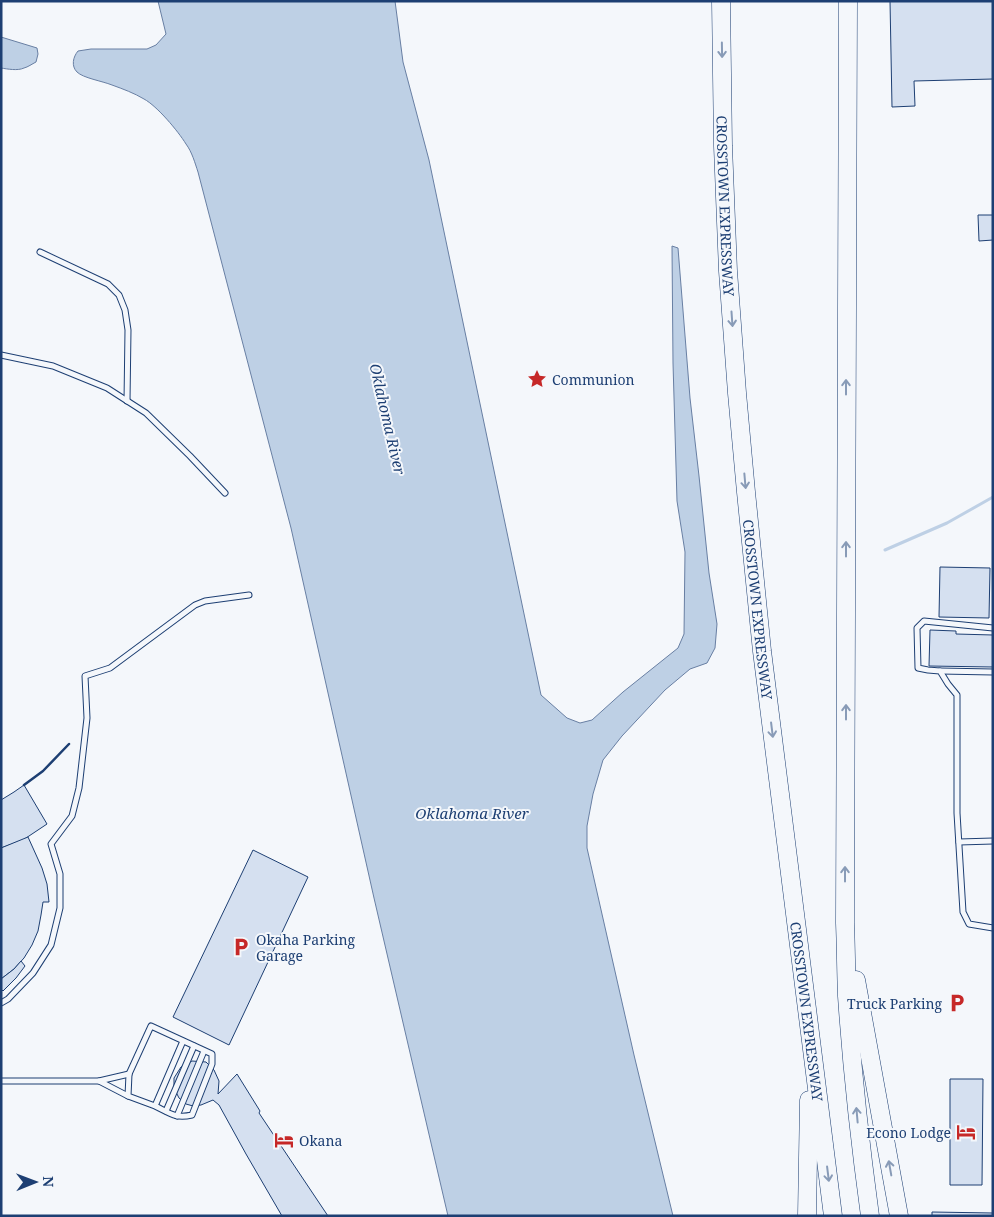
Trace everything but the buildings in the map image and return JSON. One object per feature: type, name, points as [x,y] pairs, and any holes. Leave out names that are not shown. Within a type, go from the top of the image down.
[{"type":"highway","name":"CROSSTOWN EXPRESSWAY","points":[[721,1],[723,146],[728,270],[739,413],[762,651],[833,1216]]},
{"type":"highway","points":[[848,1],[845,923],[847,994],[852,1061],[870,1216]]},
{"type":"highway","points":[[845,923],[899,1216]]},
{"type":"highway","points":[[807,1216],[811,1039]]},
{"type":"lane","points":[[40,252],[108,284],[119,295],[125,310],[128,330],[127,402]]},
{"type":"lane","points":[[1,355],[53,366],[107,388],[146,413],[225,493]]},
{"type":"lane","points":[[1,1003],[8,999],[33,974],[50,945],[60,908],[60,874],[52,844],[72,816],[79,788],[87,718],[85,676],[110,668],[195,605],[205,601],[249,595]]},
{"type":"lane","points":[[993,628],[924,621],[917,628],[918,668],[940,671],[993,672]]},
{"type":"lane","points":[[940,671],[957,695],[957,813],[963,912],[969,924],[993,928]]},
{"type":"lane","points":[[959,842],[993,841]]},
{"type":"lane","points":[[99,1081],[128,1096],[182,1117],[192,1114],[212,1064],[212,1054],[150,1026],[128,1074],[128,1096]]},
{"type":"lane","points":[[155,1106],[183,1041]]},
{"type":"lane","points":[[166,1111],[194,1046]]},
{"type":"lane","points":[[177,1116],[204,1051]]},
{"type":"lane","points":[[1,1081],[99,1081],[128,1074]]},
{"type":"water","name":"Oklahoma River","points":[[158,1],[395,1],[403,62],[429,160],[541,695],[567,718],[580,723],[592,720],[623,692],[678,648],[684,634],[685,552],[677,501],[673,363],[672,246],[678,248],[690,398],[709,573],[717,624],[715,648],[707,663],[690,669],[665,690],[622,736],[603,760],[593,794],[587,826],[587,848],[673,1216],[448,1216],[291,528],[198,172],[188,147],[173,126],[155,107],[132,93],[84,76],[77,72],[73,64],[78,51],[91,49],[147,49],[156,45],[166,34]]},
{"type":"water","points":[[1,37],[37,48],[36,62],[19,69],[1,68]]},
{"type":"waterway","points":[[885,550],[947,523],[993,497]]},
{"type":"wall","points":[[24,785],[43,771],[69,744]]},
{"type":"place","name":"Communion","points":[[537,379]]},
{"type":"place","name":"Okaha Parking Garage","points":[[241,947]]},
{"type":"place","name":"Truck Parking","points":[[957,1003]]},
{"type":"place","name":"Econo Lodge","points":[[966,1132]]},
{"type":"place","name":"Okana","points":[[284,1140]]}]
